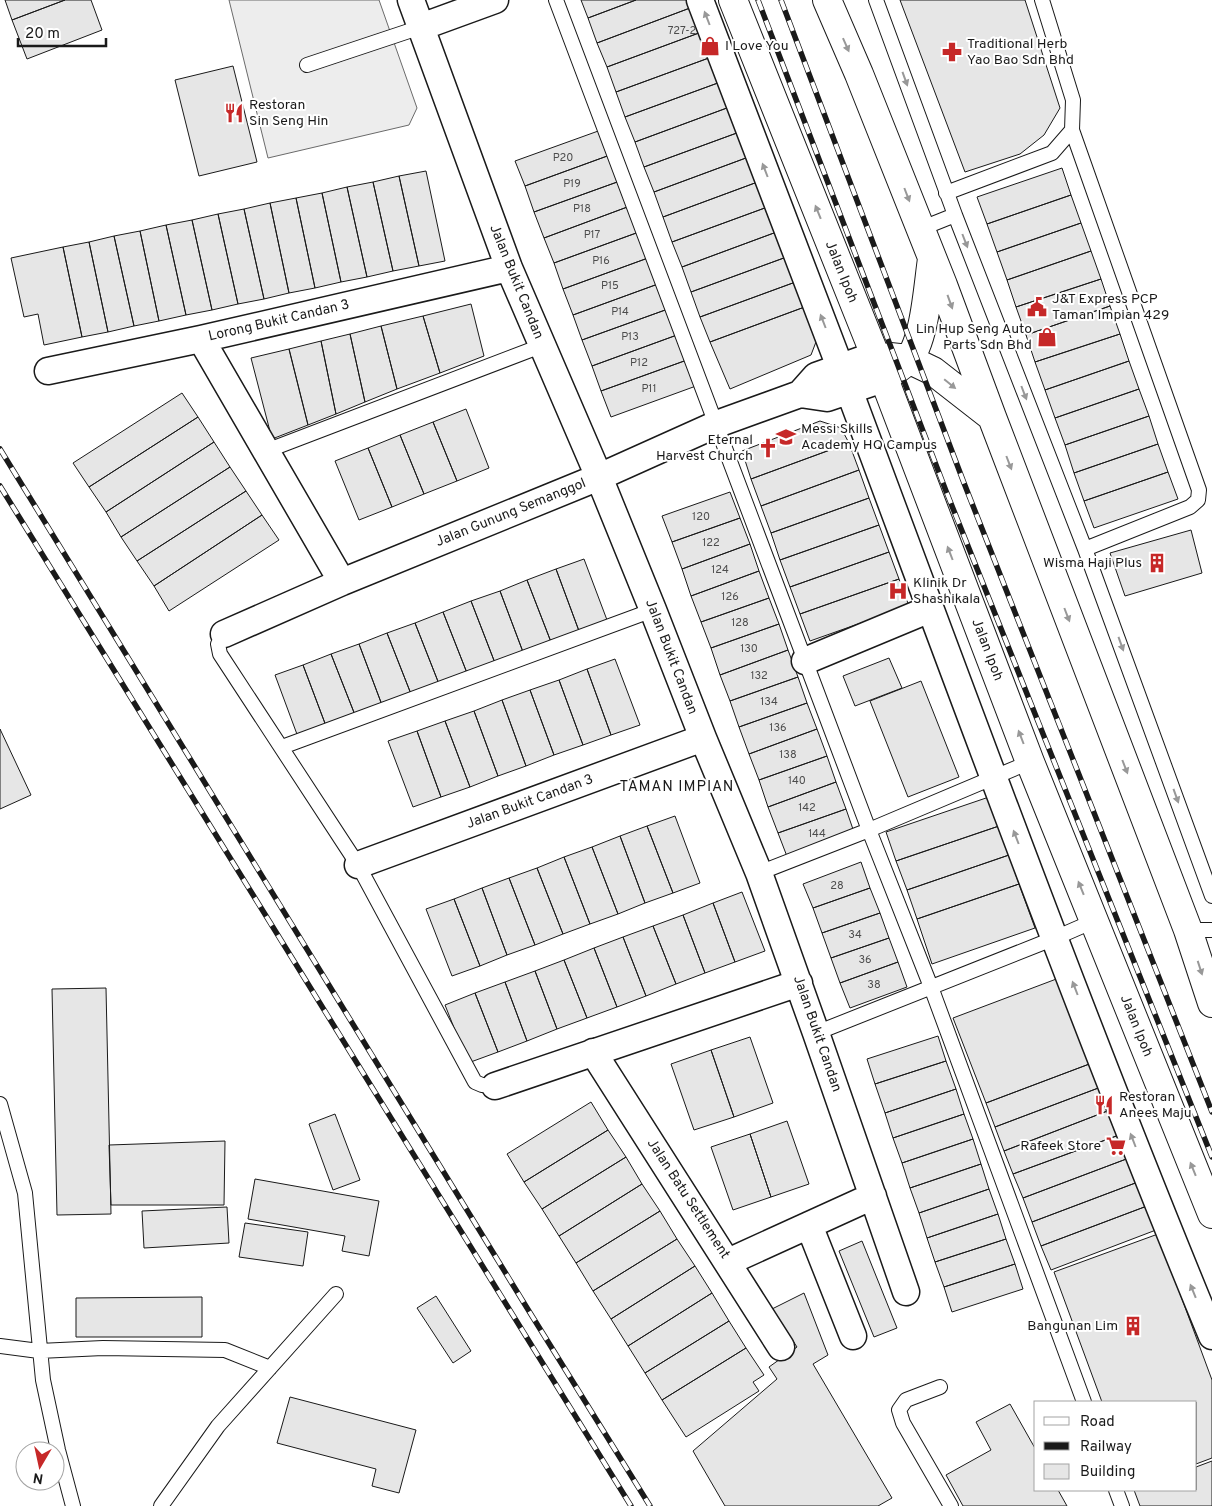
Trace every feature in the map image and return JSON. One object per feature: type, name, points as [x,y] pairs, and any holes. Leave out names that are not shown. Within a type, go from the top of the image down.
[{"type":"main road","name":"Jalan Ipoh","points":[[733,0],[879,367],[1030,762],[1212,1214]]},
{"type":"main road","points":[[827,0],[859,74],[949,299],[992,417],[1200,930],[1212,1003]]},
{"type":"main road","points":[[908,360],[921,331],[932,257]]},
{"type":"main road","points":[[879,367],[908,360],[933,371],[992,417]]},
{"type":"street","name":"Jalan Bukit Candan","points":[[411,0],[509,268],[653,610],[759,873],[906,1292]]},
{"type":"street","points":[[421,27],[495,0]]},
{"type":"street","points":[[700,0],[1055,938],[1173,1242],[1212,1336]]},
{"type":"street","name":"Lorong Bukit Candan 3","points":[[48,371],[200,339],[509,268]]},
{"type":"street","points":[[200,339],[342,582]]},
{"type":"street","name":"Jalan Gunung Semanggol","points":[[224,634],[342,582],[598,477],[717,424],[800,394],[816,376],[844,379],[879,367]]},
{"type":"street","points":[[805,661],[930,609]]},
{"type":"street","name":"Jalan Bukit Candan 3","points":[[358,865],[703,738]]},
{"type":"street","points":[[495,1086],[799,983]]},
{"type":"street","name":"Jalan Batu Settlement","points":[[593,1052],[782,1347]]},
{"type":"street","points":[[728,1262],[873,1196]]},
{"type":"street","points":[[809,1225],[853,1336]]},
{"type":"lane","points":[[556,0],[869,830],[931,987],[1084,1401]]},
{"type":"lane","points":[[876,0],[946,193],[1086,548],[1212,896]]},
{"type":"lane","points":[[1042,0],[1073,100],[1072,130],[1199,490],[1198,500],[1190,507],[1086,548]]},
{"type":"lane","points":[[306,65],[421,27]]},
{"type":"lane","points":[[946,193],[1052,153],[1072,130]]},
{"type":"lane","points":[[920,229],[955,215]]},
{"type":"lane","points":[[266,451],[541,346]]},
{"type":"lane","points":[[282,747],[653,610]]},
{"type":"lane","points":[[224,634],[218,644],[220,654],[358,865],[475,1082],[482,1085],[495,1086]]},
{"type":"lane","points":[[759,873],[869,830],[1030,762]]},
{"type":"lane","points":[[816,1033],[1094,921]]},
{"type":"lane","points":[[0,1104],[25,1193],[43,1380],[58,1450],[73,1506]]},
{"type":"lane","points":[[161,1506],[218,1426],[336,1294]]},
{"type":"lane","points":[[0,1346],[39,1351],[104,1348],[226,1350],[270,1368]]},
{"type":"lane","points":[[940,1387],[906,1400],[899,1410],[903,1423],[952,1506]]},
{"type":"lane","points":[[1116,1491],[1122,1506]]},
{"type":"shaded area","points":[[229,0],[379,0],[417,108],[409,125],[268,158]]},
{"type":"building","points":[[5,0],[65,0],[12,20]]},
{"type":"building","points":[[65,0],[91,0],[102,30],[27,59],[12,20]]},
{"type":"building","points":[[581,0],[636,0],[588,18]]},
{"type":"building","points":[[636,0],[696,0],[698,5],[597,43],[588,18]]},
{"type":"building","points":[[900,0],[1025,0],[1060,108],[1044,135],[1020,154],[965,172]]},
{"type":"building","points":[[698,5],[707,30],[607,67],[597,43]]},
{"type":"building","points":[[707,30],[717,55],[616,92],[607,67]]},
{"type":"building","points":[[717,55],[726,80],[625,117],[616,92]]},
{"type":"building","points":[[233,66],[257,162],[199,176],[175,80]]},
{"type":"building","points":[[726,80],[735,105],[635,142],[625,117]]},
{"type":"building","points":[[735,105],[745,130],[644,167],[635,142]]},
{"type":"building","points":[[601,130],[610,155],[525,186],[515,161]]},
{"type":"building","points":[[745,130],[754,155],[654,192],[644,167]]},
{"type":"building","points":[[610,155],[620,181],[534,212],[525,186]]},
{"type":"building","points":[[754,155],[763,180],[663,217],[654,192]]},
{"type":"building","points":[[1062,168],[1071,195],[987,224],[977,197]]},
{"type":"building","points":[[426,171],[445,261],[419,266],[399,176]]},
{"type":"building","points":[[399,176],[419,266],[393,271],[373,182]]},
{"type":"building","points":[[763,180],[773,205],[672,242],[663,217]]},
{"type":"building","points":[[620,181],[630,206],[544,238],[534,212]]},
{"type":"building","points":[[373,182],[393,271],[367,277],[347,187]]},
{"type":"building","points":[[347,187],[367,277],[341,282],[322,193]]},
{"type":"building","points":[[322,193],[341,282],[315,288],[296,198]]},
{"type":"building","points":[[1071,195],[1081,223],[997,252],[987,224]]},
{"type":"building","points":[[296,198],[315,288],[289,293],[270,203]]},
{"type":"building","points":[[270,203],[289,293],[264,299],[244,209]]},
{"type":"building","points":[[773,205],[782,230],[682,267],[672,242]]},
{"type":"building","points":[[630,206],[639,232],[554,263],[544,238]]},
{"type":"building","points":[[244,209],[264,299],[238,304],[218,214]]},
{"type":"building","points":[[218,214],[238,304],[212,310],[192,220]]},
{"type":"building","points":[[192,220],[212,310],[186,315],[166,225]]},
{"type":"building","points":[[1081,223],[1091,251],[1007,280],[997,252]]},
{"type":"building","points":[[166,225],[186,315],[159,321],[140,231]]},
{"type":"building","points":[[782,230],[792,255],[691,292],[682,267]]},
{"type":"building","points":[[140,231],[159,321],[134,326],[114,236]]},
{"type":"building","points":[[639,232],[648,258],[563,289],[554,263]]},
{"type":"building","points":[[114,236],[134,326],[108,332],[89,242]]},
{"type":"building","points":[[89,242],[108,332],[82,337],[63,247]]},
{"type":"building","points":[[63,247],[82,337],[44,345],[38,314],[24,317],[11,258]]},
{"type":"building","points":[[1091,251],[1101,279],[1016,307],[1007,280]]},
{"type":"building","points":[[792,255],[801,280],[700,317],[691,292]]},
{"type":"building","points":[[648,258],[658,284],[573,315],[563,289]]},
{"type":"building","points":[[1101,279],[1110,306],[1026,335],[1016,307]]},
{"type":"building","points":[[801,280],[810,305],[710,342],[700,317]]},
{"type":"building","points":[[658,284],[668,309],[582,340],[573,315]]},
{"type":"building","points":[[471,304],[484,356],[440,373],[423,316]]},
{"type":"building","points":[[810,305],[819,334],[811,355],[730,389],[710,342]]},
{"type":"building","points":[[1110,306],[1120,334],[1035,362],[1026,335]]},
{"type":"building","points":[[668,309],[677,335],[592,366],[582,340]]},
{"type":"building","points":[[423,316],[440,373],[397,389],[381,326]]},
{"type":"building","points":[[381,326],[397,389],[365,402],[350,334]]},
{"type":"building","points":[[350,334],[365,402],[336,414],[321,341]]},
{"type":"building","points":[[1120,334],[1129,361],[1045,390],[1035,362]]},
{"type":"building","points":[[677,335],[687,360],[601,391],[592,366]]},
{"type":"building","points":[[321,341],[336,414],[308,425],[289,349]]},
{"type":"building","points":[[289,349],[308,425],[272,439],[251,358]]},
{"type":"building","points":[[687,360],[696,386],[611,417],[601,391]]},
{"type":"building","points":[[1129,361],[1139,389],[1055,418],[1045,390]]},
{"type":"building","points":[[1139,389],[1149,416],[1065,445],[1055,418]]},
{"type":"building","points":[[182,393],[198,417],[89,487],[73,463]]},
{"type":"building","points":[[466,409],[489,468],[457,481],[433,422]]},
{"type":"building","points":[[1149,416],[1158,444],[1074,473],[1065,445]]},
{"type":"building","points":[[198,417],[214,442],[106,512],[89,487]]},
{"type":"building","points":[[820,421],[841,428],[849,443],[751,479],[742,451]]},
{"type":"building","points":[[433,422],[457,481],[424,494],[400,435]]},
{"type":"building","points":[[400,435],[424,494],[392,507],[368,448]]},
{"type":"building","points":[[214,442],[230,467],[121,537],[106,512]]},
{"type":"building","points":[[849,443],[859,470],[761,506],[751,479]]},
{"type":"building","points":[[1158,444],[1168,472],[1084,501],[1074,473]]},
{"type":"building","points":[[368,448],[392,507],[359,520],[335,461]]},
{"type":"building","points":[[230,467],[246,491],[137,561],[121,537]]},
{"type":"building","points":[[859,470],[869,498],[771,533],[761,506]]},
{"type":"building","points":[[1168,472],[1178,499],[1094,528],[1084,501]]},
{"type":"building","points":[[246,491],[262,515],[154,586],[137,561]]},
{"type":"building","points":[[730,492],[740,518],[672,542],[662,516]]},
{"type":"building","points":[[869,498],[879,525],[780,560],[771,533]]},
{"type":"building","points":[[262,515],[279,540],[169,611],[154,586]]},
{"type":"building","points":[[740,518],[750,544],[682,569],[672,542]]},
{"type":"building","points":[[879,525],[889,552],[790,587],[780,560]]},
{"type":"building","name":"Wisma Haji Plus","points":[[1191,530],[1202,573],[1125,596],[1110,553]]},
{"type":"building","points":[[750,544],[759,571],[691,596],[682,569]]},
{"type":"building","points":[[889,552],[899,579],[800,614],[790,587]]},
{"type":"building","points":[[584,559],[607,620],[579,631],[556,569]]},
{"type":"building","points":[[556,569],[579,631],[551,642],[527,580]]},
{"type":"building","points":[[759,571],[769,598],[701,622],[691,596]]},
{"type":"building","points":[[899,579],[909,606],[810,641],[800,614]]},
{"type":"building","points":[[527,580],[551,642],[523,652],[500,591]]},
{"type":"building","points":[[500,591],[523,652],[495,663],[471,601]]},
{"type":"building","points":[[769,598],[779,624],[711,648],[701,622]]},
{"type":"building","points":[[471,601],[495,663],[467,673],[443,612]]},
{"type":"building","points":[[443,612],[467,673],[439,684],[415,623]]},
{"type":"building","points":[[415,623],[439,684],[411,694],[387,633]]},
{"type":"building","points":[[779,624],[788,650],[720,675],[711,648]]},
{"type":"building","points":[[387,633],[411,694],[382,705],[359,644]]},
{"type":"building","points":[[359,644],[382,705],[355,715],[331,654]]},
{"type":"building","points":[[788,650],[798,677],[730,701],[720,675]]},
{"type":"building","points":[[331,654],[355,715],[326,726],[303,665]]},
{"type":"building","points":[[889,658],[902,688],[855,706],[843,676]]},
{"type":"building","points":[[615,659],[640,725],[611,735],[587,669]]},
{"type":"building","points":[[303,665],[326,726],[298,737],[275,675]]},
{"type":"building","points":[[587,669],[611,735],[583,745],[559,680]]},
{"type":"building","points":[[798,677],[807,703],[739,727],[730,701]]},
{"type":"building","points":[[559,680],[583,745],[554,755],[530,690]]},
{"type":"building","points":[[921,681],[959,777],[908,797],[870,701]]},
{"type":"building","points":[[530,690],[554,755],[526,766],[502,700]]},
{"type":"building","points":[[502,700],[526,766],[498,776],[474,711]]},
{"type":"building","points":[[807,703],[817,729],[749,754],[739,727]]},
{"type":"building","points":[[474,711],[498,776],[470,787],[445,721]]},
{"type":"building","points":[[445,721],[470,787],[441,797],[417,731]]},
{"type":"building","points":[[0,729],[31,795],[0,809]]},
{"type":"building","points":[[817,729],[827,756],[759,780],[749,754]]},
{"type":"building","points":[[417,731],[441,797],[413,807],[388,741]]},
{"type":"building","points":[[827,756],[836,782],[768,807],[759,780]]},
{"type":"building","points":[[836,782],[846,809],[778,833],[768,807]]},
{"type":"building","points":[[989,797],[999,826],[896,861],[886,832]]},
{"type":"building","points":[[846,809],[855,835],[788,859],[778,833]]},
{"type":"building","points":[[675,816],[700,883],[673,893],[647,826]]},
{"type":"building","points":[[647,826],[673,893],[645,903],[620,836]]},
{"type":"building","points":[[999,826],[1009,855],[907,890],[896,861]]},
{"type":"building","points":[[620,836],[645,903],[618,914],[592,847]]},
{"type":"building","points":[[592,847],[618,914],[590,924],[564,857]]},
{"type":"building","points":[[1009,855],[1019,884],[917,919],[907,890]]},
{"type":"building","points":[[564,857],[590,924],[563,934],[537,868]]},
{"type":"building","points":[[861,862],[870,888],[813,908],[803,884]]},
{"type":"building","points":[[537,868],[563,934],[535,945],[509,878]]},
{"type":"building","points":[[509,878],[535,945],[507,955],[482,888]]},
{"type":"building","points":[[1019,884],[1035,928],[932,964],[917,919]]},
{"type":"building","points":[[482,888],[507,955],[480,966],[454,899]]},
{"type":"building","points":[[870,888],[880,913],[822,933],[813,908]]},
{"type":"building","points":[[742,892],[765,951],[735,962],[713,903]]},
{"type":"building","points":[[454,899],[480,966],[452,976],[426,909]]},
{"type":"building","points":[[713,903],[735,962],[705,973],[683,915]]},
{"type":"building","points":[[880,913],[889,938],[831,958],[822,933]]},
{"type":"building","points":[[683,915],[705,973],[676,984],[653,926]]},
{"type":"building","points":[[653,926],[676,984],[646,996],[623,937]]},
{"type":"building","points":[[623,937],[646,996],[617,1007],[594,948]]},
{"type":"building","points":[[889,938],[898,962],[840,983],[831,958]]},
{"type":"building","points":[[594,948],[617,1007],[587,1018],[564,960]]},
{"type":"building","points":[[564,960],[587,1018],[557,1029],[535,971]]},
{"type":"building","points":[[898,962],[907,987],[850,1008],[840,983]]},
{"type":"building","points":[[535,971],[557,1029],[527,1041],[505,982]]},
{"type":"building","points":[[1059,978],[1092,1063],[986,1103],[953,1018]]},
{"type":"building","points":[[505,982],[527,1041],[498,1052],[475,993]]},
{"type":"building","points":[[106,988],[111,1214],[57,1215],[52,989]]},
{"type":"building","points":[[475,993],[498,1052],[468,1063],[445,1005]]},
{"type":"building","points":[[938,1036],[946,1061],[875,1084],[867,1059]]},
{"type":"building","points":[[750,1037],[773,1103],[734,1117],[711,1050]]},
{"type":"building","points":[[711,1050],[734,1117],[694,1130],[671,1064]]},
{"type":"building","points":[[946,1061],[956,1089],[885,1113],[875,1084]]},
{"type":"building","points":[[1092,1063],[1101,1087],[995,1127],[986,1103]]},
{"type":"building","points":[[1101,1087],[1110,1110],[1004,1151],[995,1127]]},
{"type":"building","points":[[956,1089],[964,1114],[893,1138],[885,1113]]},
{"type":"building","points":[[591,1102],[608,1130],[524,1182],[507,1154]]},
{"type":"building","points":[[1110,1110],[1119,1135],[1013,1174],[1004,1151]]},
{"type":"building","points":[[335,1114],[360,1180],[333,1190],[309,1124]]},
{"type":"building","points":[[964,1114],[973,1139],[902,1163],[893,1138]]},
{"type":"building","points":[[787,1121],[809,1184],[771,1197],[750,1134]]},
{"type":"building","points":[[608,1130],[626,1157],[542,1209],[524,1182]]},
{"type":"building","points":[[750,1134],[771,1197],[733,1210],[711,1147]]},
{"type":"building","points":[[1119,1135],[1129,1158],[1023,1198],[1013,1174]]},
{"type":"building","points":[[973,1139],[981,1164],[910,1188],[902,1163]]},
{"type":"building","points":[[225,1141],[224,1205],[111,1205],[109,1145]]},
{"type":"building","points":[[626,1157],[642,1184],[559,1236],[542,1209]]},
{"type":"building","points":[[1129,1158],[1138,1182],[1032,1222],[1023,1198]]},
{"type":"building","points":[[981,1164],[989,1189],[919,1213],[910,1188]]},
{"type":"building","points":[[255,1179],[379,1201],[369,1256],[342,1251],[345,1236],[248,1219]]},
{"type":"building","points":[[1138,1182],[1147,1206],[1041,1246],[1032,1222]]},
{"type":"building","points":[[642,1184],[660,1211],[576,1263],[559,1236]]},
{"type":"building","points":[[989,1189],[998,1214],[927,1238],[919,1213]]},
{"type":"building","points":[[1147,1206],[1156,1230],[1051,1270],[1041,1246]]},
{"type":"building","points":[[227,1207],[229,1243],[144,1248],[142,1211]]},
{"type":"building","points":[[660,1211],[677,1239],[593,1291],[576,1263]]},
{"type":"building","points":[[998,1214],[1006,1239],[935,1262],[927,1238]]},
{"type":"building","points":[[245,1223],[308,1232],[303,1266],[239,1257]]},
{"type":"building","name":"Bangunan Lim","points":[[1158,1234],[1212,1380],[1212,1458],[1197,1464],[1197,1401],[1102,1401],[1054,1272]]},
{"type":"building","points":[[677,1239],[695,1266],[611,1319],[593,1291]]},
{"type":"building","points":[[1006,1239],[1015,1264],[944,1287],[935,1262]]},
{"type":"building","points":[[862,1241],[897,1328],[874,1337],[839,1251]]},
{"type":"building","points":[[1015,1264],[1023,1289],[952,1312],[944,1287]]},
{"type":"building","points":[[695,1266],[712,1293],[628,1346],[611,1319]]},
{"type":"building","points":[[712,1293],[729,1321],[645,1373],[628,1346]]},
{"type":"building","points":[[804,1293],[828,1355],[813,1364],[892,1498],[878,1506],[725,1506],[693,1451],[777,1379],[769,1367],[797,1347],[772,1309]]},
{"type":"building","points":[[436,1296],[471,1351],[453,1363],[417,1308]]},
{"type":"building","points":[[202,1297],[202,1337],[76,1337],[76,1298]]},
{"type":"building","points":[[729,1321],[746,1348],[662,1400],[645,1373]]},
{"type":"building","points":[[746,1348],[764,1375],[753,1382],[759,1391],[686,1437],[662,1400]]},
{"type":"building","points":[[290,1397],[416,1430],[399,1493],[372,1486],[376,1469],[277,1443]]},
{"type":"building","points":[[1010,1404],[1034,1446],[1034,1491],[1059,1491],[1067,1506],[963,1506],[946,1475],[991,1450],[976,1422]]},
{"type":"building","points":[[1212,1461],[1212,1506],[1140,1506],[1134,1491],[1197,1491],[1197,1467]]},
{"type":"railway","points":[[758,0],[946,491],[1212,1157]]},
{"type":"railway","points":[[781,0],[964,483],[1212,1112]]},
{"type":"railway","points":[[0,449],[650,1506]]},
{"type":"railway","points":[[0,486],[631,1506]]},
{"type":"place","name":"I Love You","points":[[710,46]]},
{"type":"place","name":"Traditional Herb Yao Bao Sdn Bhd","points":[[952,52]]},
{"type":"place","name":"Restoran Sin Seng Hin","points":[[234,113]]},
{"type":"place","name":"J&T Express PCP Taman Impian 429","points":[[1037,307]]},
{"type":"place","name":"Lin Hup Seng Auto Parts Sdn Bhd","points":[[1047,337]]},
{"type":"place","name":"Messi Skills Academy HQ Campus","points":[[786,437]]},
{"type":"place","name":"Eternal Harvest Church","points":[[768,448]]},
{"type":"place","name":"Wisma Haji Plus","points":[[1157,563]]},
{"type":"place","name":"Klinik Dr Shashikala","points":[[898,591]]},
{"type":"place","name":"Restoran Anees Maju","points":[[1104,1105]]},
{"type":"place","name":"Rafeek Store","points":[[1116,1146]]},
{"type":"place","name":"Bangunan Lim","points":[[1133,1326]]},
{"type":"district","name":"TAMAN IMPIAN","points":[[677,787]]}]
